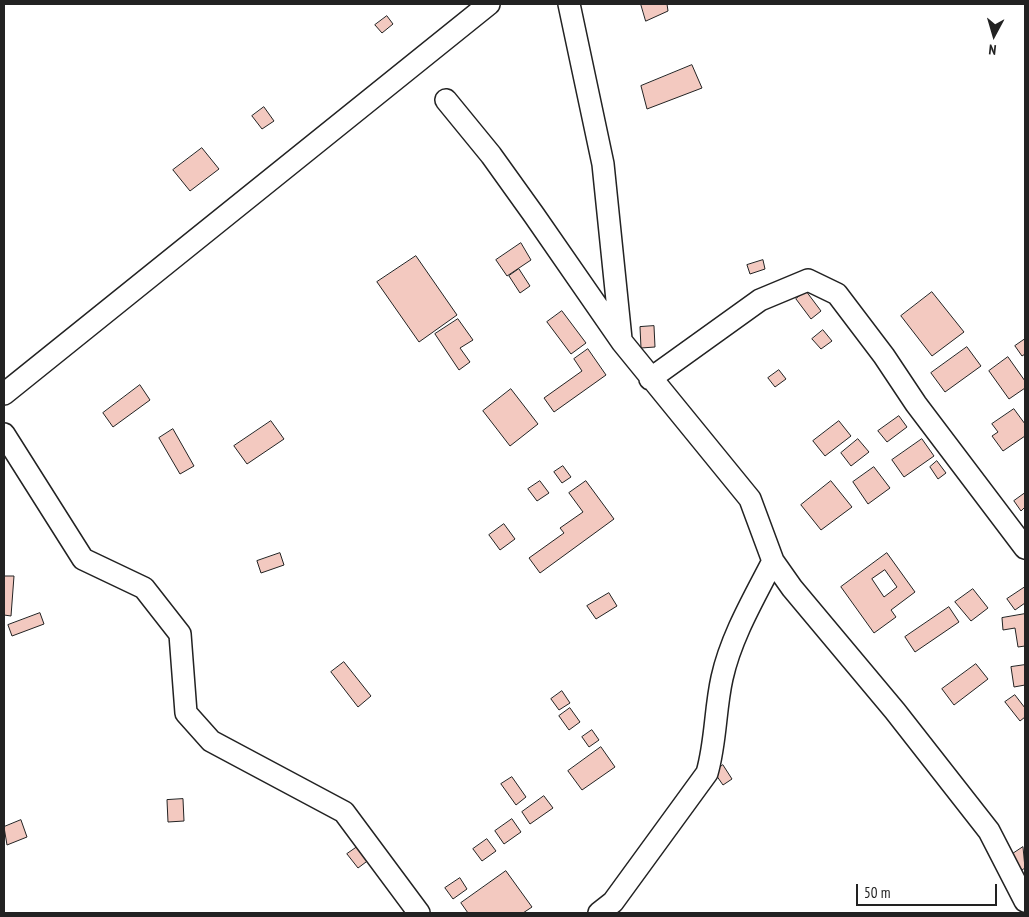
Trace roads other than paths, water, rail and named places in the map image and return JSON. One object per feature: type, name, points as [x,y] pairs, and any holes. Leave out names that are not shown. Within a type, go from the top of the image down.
[{"type":"street","points":[[4,394],[489,4]]},
{"type":"street","points":[[569,4],[602,164],[622,342]]},
{"type":"street","points":[[446,100],[491,155],[650,379],[750,499],[773,561],[792,588],[895,711],[989,831],[1025,901]]},
{"type":"street","points":[[650,379],[760,300],[808,280],[837,294],[884,356],[916,404],[1025,548]]},
{"type":"street","points":[[4,434],[83,559],[144,588],[180,634],[186,713],[211,741],[344,812],[419,913]]},
{"type":"street","points":[[599,913],[613,902],[707,773],[712,756],[722,677],[731,648],[773,561]]}]
